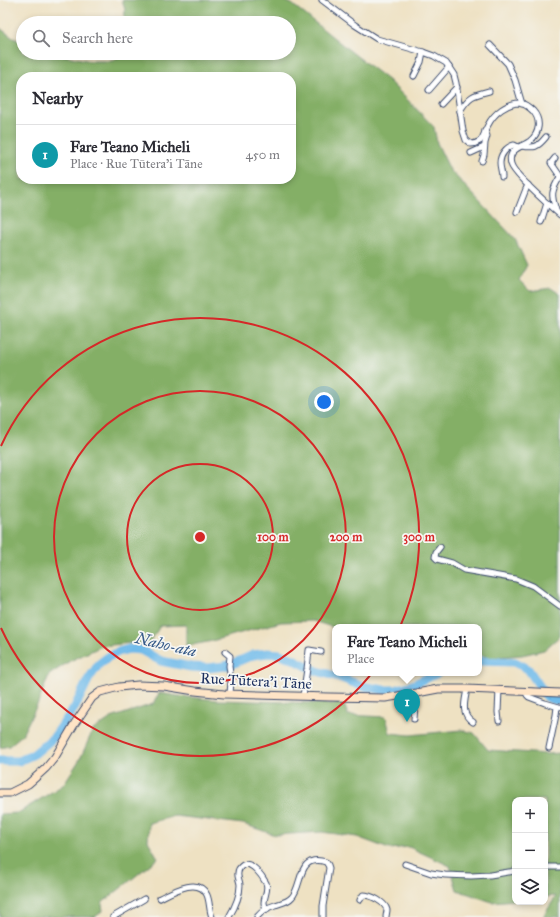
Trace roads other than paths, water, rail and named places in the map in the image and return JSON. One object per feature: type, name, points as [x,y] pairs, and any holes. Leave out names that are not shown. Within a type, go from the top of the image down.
[{"type":"street","points":[[322,0],[355,25],[377,39],[434,56],[446,63],[454,75],[463,131],[466,140],[471,144],[480,140],[489,123],[502,109],[512,104],[522,104],[530,108],[535,113],[538,120],[538,130],[532,140],[513,152],[511,156],[511,165],[528,185],[558,213]]},
{"type":"street","points":[[490,45],[508,64],[515,80],[522,104]]},
{"type":"street","points":[[414,76],[421,62],[422,52]]},
{"type":"street","points":[[429,90],[449,67]]},
{"type":"street","points":[[441,104],[457,87]]},
{"type":"street","points":[[460,110],[469,98],[489,91]]},
{"type":"street","points":[[482,162],[487,135],[485,131]]},
{"type":"street","points":[[502,177],[500,158],[510,146],[536,147],[546,137]]},
{"type":"street","points":[[471,153],[484,147]]},
{"type":"street","points":[[555,158],[551,163],[560,177],[553,189],[552,195],[558,213]]},
{"type":"street","points":[[517,212],[528,185]]},
{"type":"street","points":[[542,222],[548,203]]},
{"type":"street","points":[[440,547],[436,552],[435,557],[437,559],[452,563],[464,570],[516,579],[532,586],[560,606]]},
{"type":"street","points":[[302,696],[309,650],[321,652]]},
{"type":"street","points":[[225,652],[230,656],[230,694]]},
{"type":"street","name":"Rue Tūtera'i Tāne","points":[[0,793],[10,792],[28,784],[46,768],[55,757],[92,698],[100,692],[119,687],[138,685],[164,686],[195,691],[230,694],[385,698],[438,689],[467,688],[558,693]]},
{"type":"street","points":[[467,688],[464,709],[468,719],[473,722]]},
{"type":"street","points":[[499,690],[499,721]]},
{"type":"street","points":[[527,692],[529,697],[558,707],[548,748]]},
{"type":"street","points":[[414,720],[416,693]]},
{"type":"street","points":[[257,917],[267,909],[292,897],[296,891],[302,872],[307,864],[314,861],[323,861],[327,864],[329,870],[323,906],[323,917]]},
{"type":"street","points":[[405,864],[431,873],[445,875],[471,876],[512,871]]},
{"type":"street","points":[[229,917],[238,896],[240,886],[238,872],[240,867],[243,865],[248,865],[254,868],[265,881],[267,889],[264,904],[267,909]]},
{"type":"street","points":[[548,867],[560,867]]},
{"type":"street","points":[[160,898],[181,889],[193,886],[200,887],[208,896],[212,917]]},
{"type":"street","points":[[360,900],[363,895],[367,895],[380,902],[386,910],[386,917]]},
{"type":"street","points":[[113,917],[144,899]]},
{"type":"waterway","name":"Naho-ata","points":[[0,761],[19,761],[34,754],[54,737],[75,707],[88,680],[99,664],[108,657],[129,649],[141,650],[161,661],[191,667],[208,668],[225,666],[253,655],[267,653],[280,654],[317,671],[332,675]]},
{"type":"waterway","name":"Naho-ata","points":[[482,661],[515,662],[528,669],[547,697],[560,701]]},
{"type":"waterway","name":"Naho-ata","points":[[335,676],[362,686],[384,690],[395,690],[412,685],[432,676]]},
{"type":"place","name":"Fare Teano Micheli","points":[[407,722]]}]
